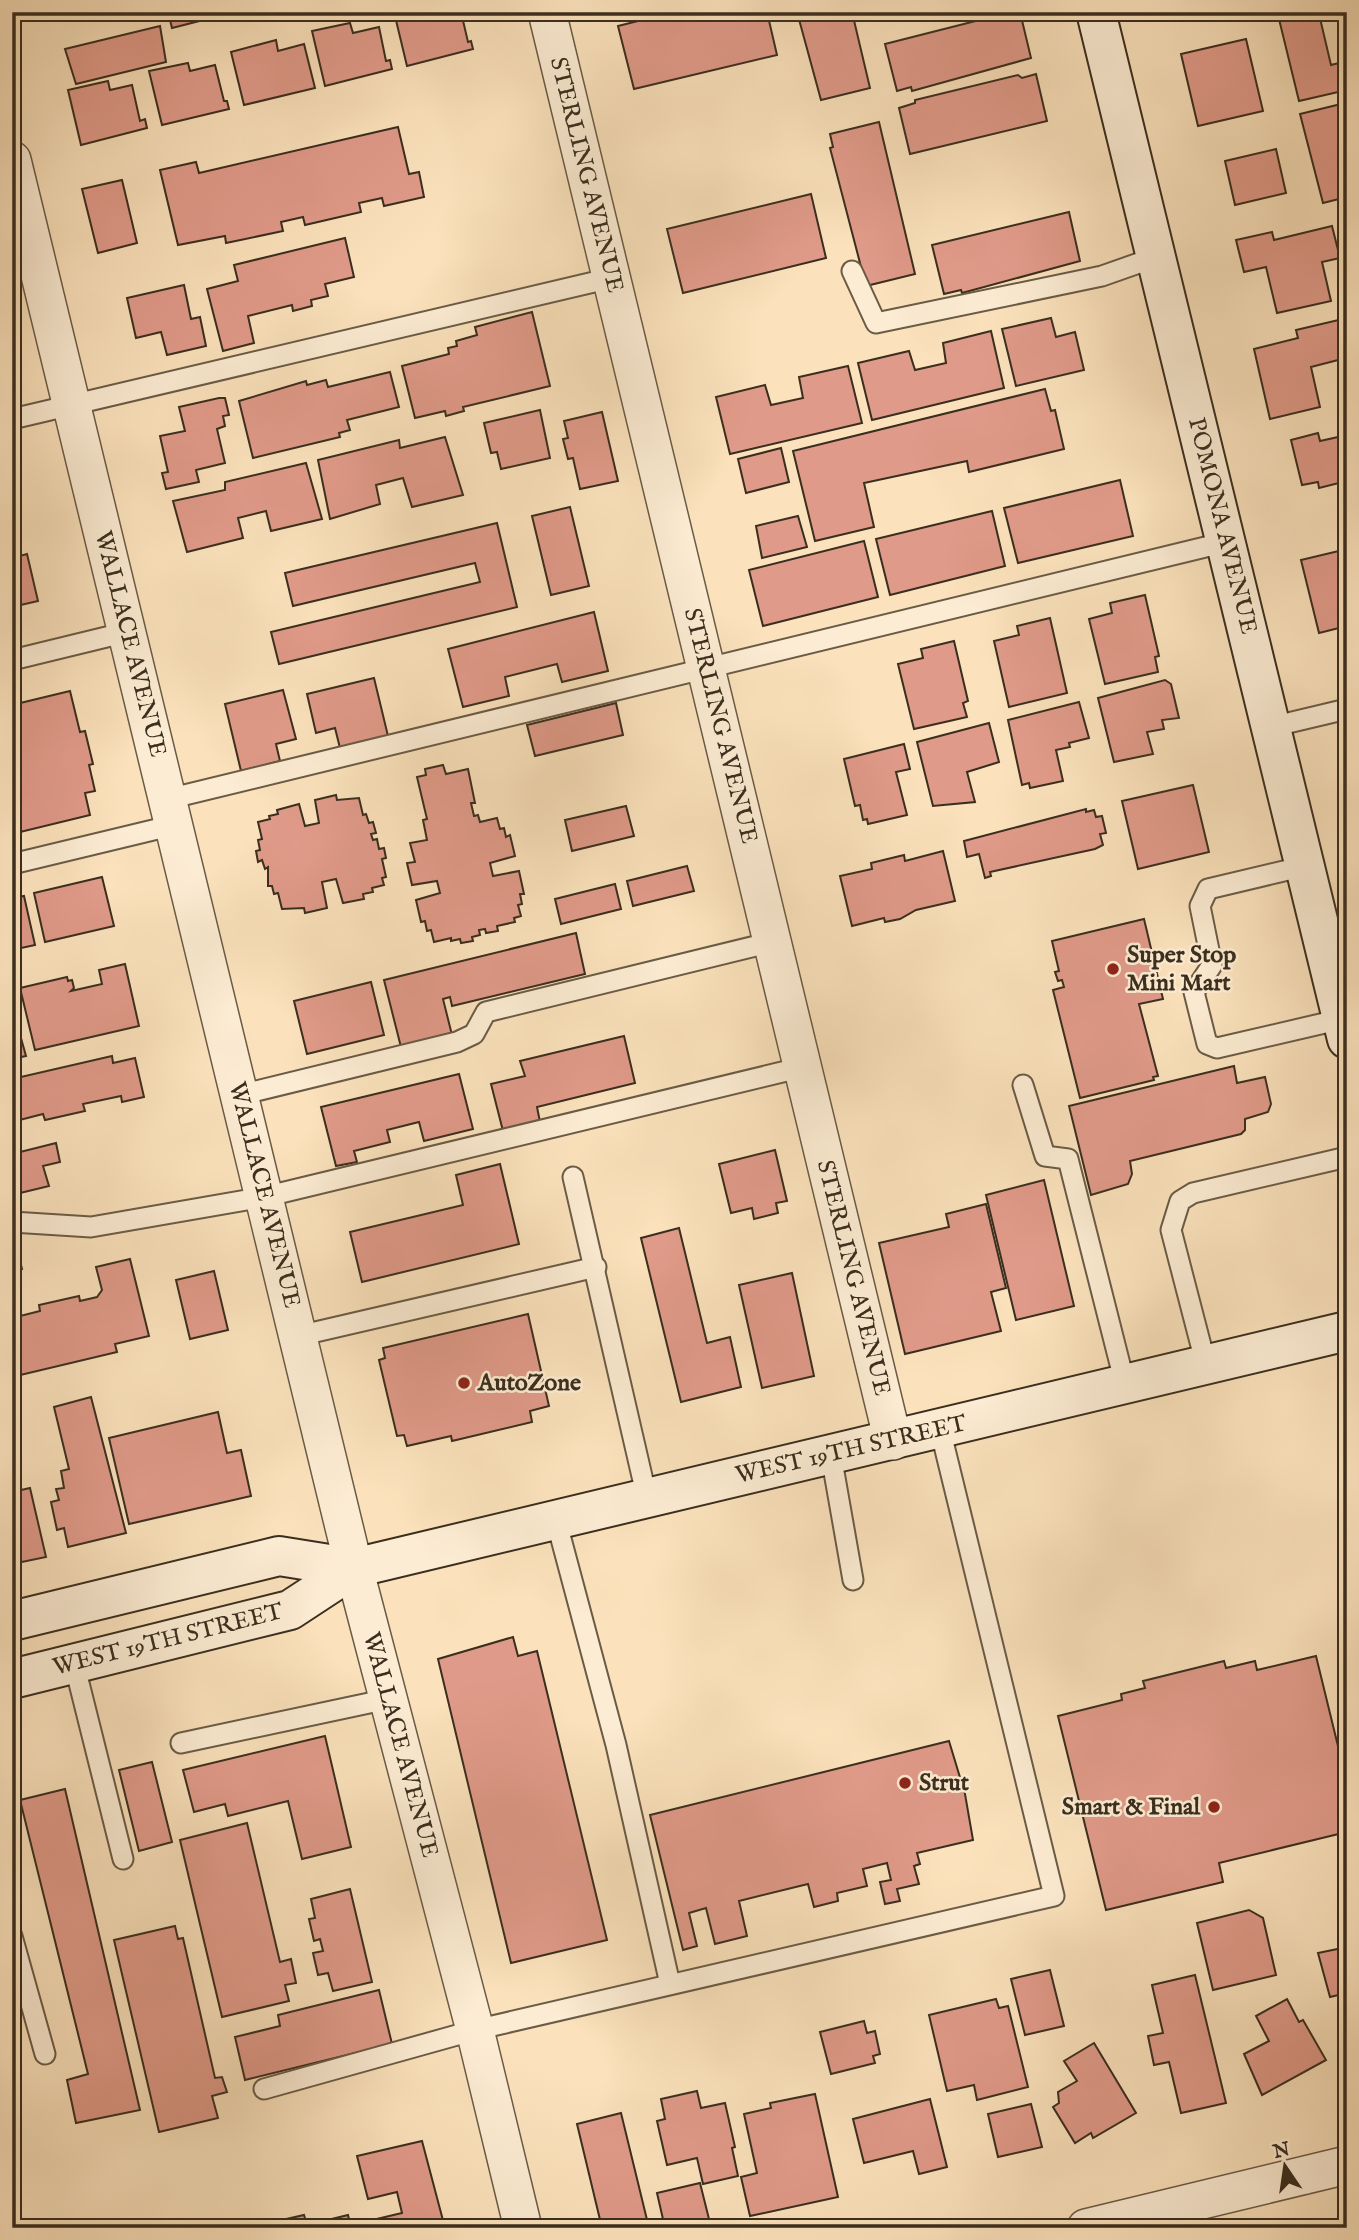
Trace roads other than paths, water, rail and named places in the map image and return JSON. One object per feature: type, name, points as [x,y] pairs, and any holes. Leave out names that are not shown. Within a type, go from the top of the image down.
[{"type":"main road","name":"POMONA AVENUE","points":[[1096,12],[1344,1029]]},
{"type":"main road","name":"WEST 19TH STREET","points":[[12,1679],[290,1611],[354,1568],[1347,1331]]},
{"type":"main road","name":"WEST 19TH STREET","points":[[12,1620],[279,1556],[354,1568]]},
{"type":"street","name":"STERLING AVENUE","points":[[547,12],[893,1441]]},
{"type":"street","name":"WALLACE AVENUE","points":[[12,160],[19,216],[72,405],[354,1568],[475,2030],[523,2228]]},
{"type":"street","points":[[1086,2228],[1347,2165]]},
{"type":"lane","points":[[852,271],[876,323],[1102,276],[1156,257]]},
{"type":"lane","points":[[12,419],[611,278]]},
{"type":"lane","points":[[12,864],[171,812],[706,668],[1226,542]]},
{"type":"lane","points":[[12,660],[127,632]]},
{"type":"lane","points":[[1271,727],[1347,709]]},
{"type":"lane","points":[[1306,866],[1208,889],[1199,906],[1212,965],[1194,992],[1207,1044],[1217,1048],[1344,1029]]},
{"type":"lane","points":[[240,1095],[457,1042],[474,1034],[486,1012],[772,942]]},
{"type":"lane","points":[[12,1222],[91,1227],[264,1196],[803,1067]]},
{"type":"lane","points":[[1023,1085],[1045,1156],[1068,1159],[1125,1384]]},
{"type":"lane","points":[[1206,1365],[1171,1230],[1180,1200],[1193,1193],[1347,1157]]},
{"type":"lane","points":[[573,1177],[596,1267],[647,1498]]},
{"type":"lane","points":[[298,1336],[596,1267]]},
{"type":"lane","points":[[264,2089],[475,2030],[1054,1896],[940,1429]]},
{"type":"lane","points":[[831,1455],[853,1580]]},
{"type":"lane","points":[[556,1520],[615,1745],[670,1984]]},
{"type":"lane","points":[[74,1663],[123,1858]]},
{"type":"lane","points":[[181,1744],[388,1699]]},
{"type":"lane","points":[[12,1936],[44,2053]]},
{"type":"place","name":"Super Stop Mini Mart","points":[[1113,969]]},
{"type":"place","name":"AutoZone","points":[[464,1383]]},
{"type":"place","name":"Strut","points":[[905,1783]]},
{"type":"place","name":"Smart & Final","points":[[1214,1807]]}]
